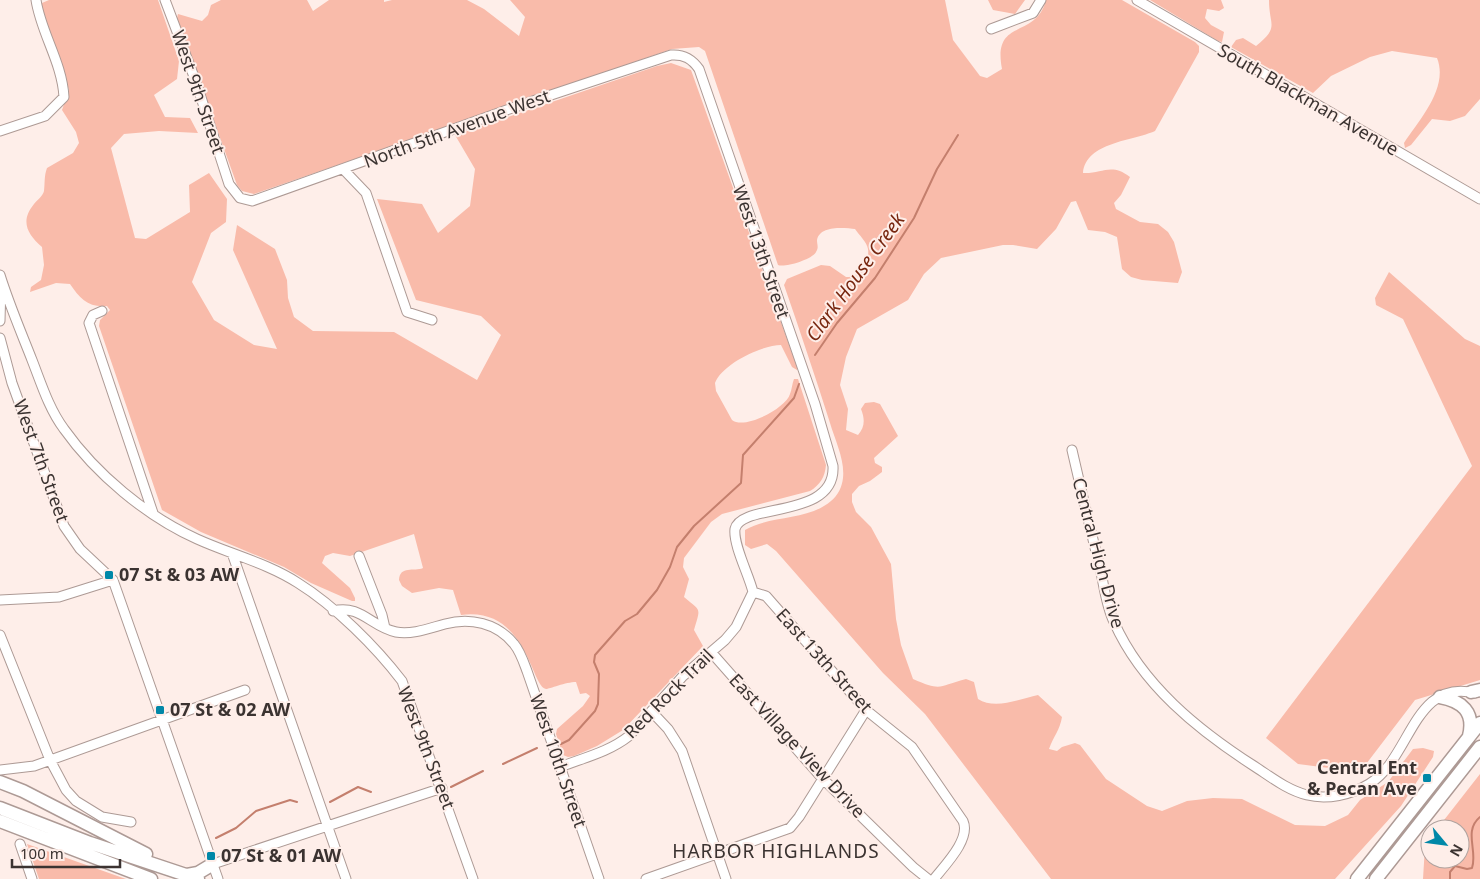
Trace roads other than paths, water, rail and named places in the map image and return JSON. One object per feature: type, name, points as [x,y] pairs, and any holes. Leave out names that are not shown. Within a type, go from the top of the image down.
[{"type":"highway","points":[[1440,697],[1458,702],[1467,711],[1471,721],[1468,738]]},
{"type":"highway","points":[[1357,879],[1480,723]]},
{"type":"highway","points":[[1376,879],[1480,747]]},
{"type":"highway","points":[[0,782],[22,791],[187,875]]},
{"type":"highway","points":[[0,808],[151,879]]},
{"type":"highway","points":[[0,821],[88,849],[187,875],[198,873],[213,864]]},
{"type":"street","points":[[0,131],[45,116],[64,97],[63,85],[53,50],[39,20],[36,0]]},
{"type":"street","name":"West 9th Street","points":[[165,0],[196,82],[230,184]]},
{"type":"street","points":[[991,29],[1034,13],[1041,0]]},
{"type":"street","name":"South Blackman Avenue","points":[[1137,0],[1480,199]]},
{"type":"street","name":"North 5th Avenue West","points":[[230,184],[240,198],[259,200],[515,107],[671,55],[682,55],[691,60]]},
{"type":"street","name":"West 13th Street","points":[[691,60],[699,69],[815,404],[831,457],[834,475],[829,486],[816,498],[750,517],[739,523],[736,527],[735,540],[754,592]]},
{"type":"street","points":[[343,169],[366,193],[406,312],[432,320]]},
{"type":"street","points":[[0,321],[1,277]]},
{"type":"street","name":"West 9th Street","points":[[1,277],[44,391],[63,428],[100,472],[153,513],[195,538],[290,578],[333,610],[389,664],[402,681],[442,788],[473,879]]},
{"type":"street","points":[[102,311],[93,315],[89,323],[153,513]]},
{"type":"street","name":"West 7th Street","points":[[0,338],[12,382],[64,526],[80,549],[113,580],[218,879]]},
{"type":"street","name":"Central High Drive","points":[[1072,450],[1112,620],[1126,647],[1161,692],[1196,724],[1235,754],[1283,786],[1307,795],[1327,797],[1360,789],[1381,776],[1394,761],[1421,712],[1440,697],[1460,691],[1477,692]]},
{"type":"street","points":[[232,553],[346,879]]},
{"type":"street","points":[[359,556],[382,615],[385,628]]},
{"type":"street","points":[[0,600],[59,597],[113,580]]},
{"type":"street","name":"Red Rock Trail","points":[[560,767],[619,744],[652,712],[683,676],[712,652],[736,627],[754,592]]},
{"type":"street","name":"East 13th Street","points":[[754,592],[766,596],[866,710],[912,747],[966,827],[964,836],[934,879]]},
{"type":"street","points":[[333,610],[351,609],[385,628]]},
{"type":"street","name":"West 10th Street","points":[[385,628],[397,632],[410,632],[471,621],[500,631],[516,645],[527,671],[599,879]]},
{"type":"street","points":[[0,635],[50,760],[66,790],[76,801],[102,817],[131,822]]},
{"type":"street","name":"East Village View Drive","points":[[712,652],[822,778],[913,867],[928,879]]},
{"type":"street","points":[[0,770],[22,769],[50,760],[246,690]]},
{"type":"street","points":[[646,879],[790,828],[799,817],[866,710]]},
{"type":"street","points":[[652,712],[668,729],[682,752],[726,879]]},
{"type":"street","points":[[213,864],[442,788]]},
{"type":"street","points":[[20,844],[32,879]]},
{"type":"waterway","name":"Clark House Creek","points":[[815,355],[837,323],[875,278],[914,218],[937,169],[958,135]]},
{"type":"waterway","name":"Clark House Creek","points":[[561,744],[569,740],[595,711],[598,704],[599,674],[594,662],[595,655],[625,621],[637,614],[657,590],[670,567],[677,547],[694,526],[741,483],[743,455],[794,398],[799,384]]},
{"type":"waterway","name":"Clark House Creek","points":[[503,764],[537,748]]},
{"type":"waterway","name":"Clark House Creek","points":[[451,787],[483,771]]},
{"type":"waterway","name":"Clark House Creek","points":[[330,802],[358,787],[371,792]]},
{"type":"waterway","name":"Clark House Creek","points":[[216,838],[236,828],[256,811],[290,800],[297,802]]},
{"type":"waterway","points":[[1450,879],[1450,872],[1455,866],[1467,869],[1472,868],[1472,828],[1480,817]]},
{"type":"place","name":"07 St & 03 AW","points":[[109,575]]},
{"type":"place","name":"07 St & 02 AW","points":[[160,710]]},
{"type":"place","name":"Central Ent & Pecan Ave","points":[[1427,778]]},
{"type":"place","name":"07 St & 01 AW","points":[[211,856]]},
{"type":"district","name":"HARBOR HIGHLANDS","points":[[776,851]]}]
